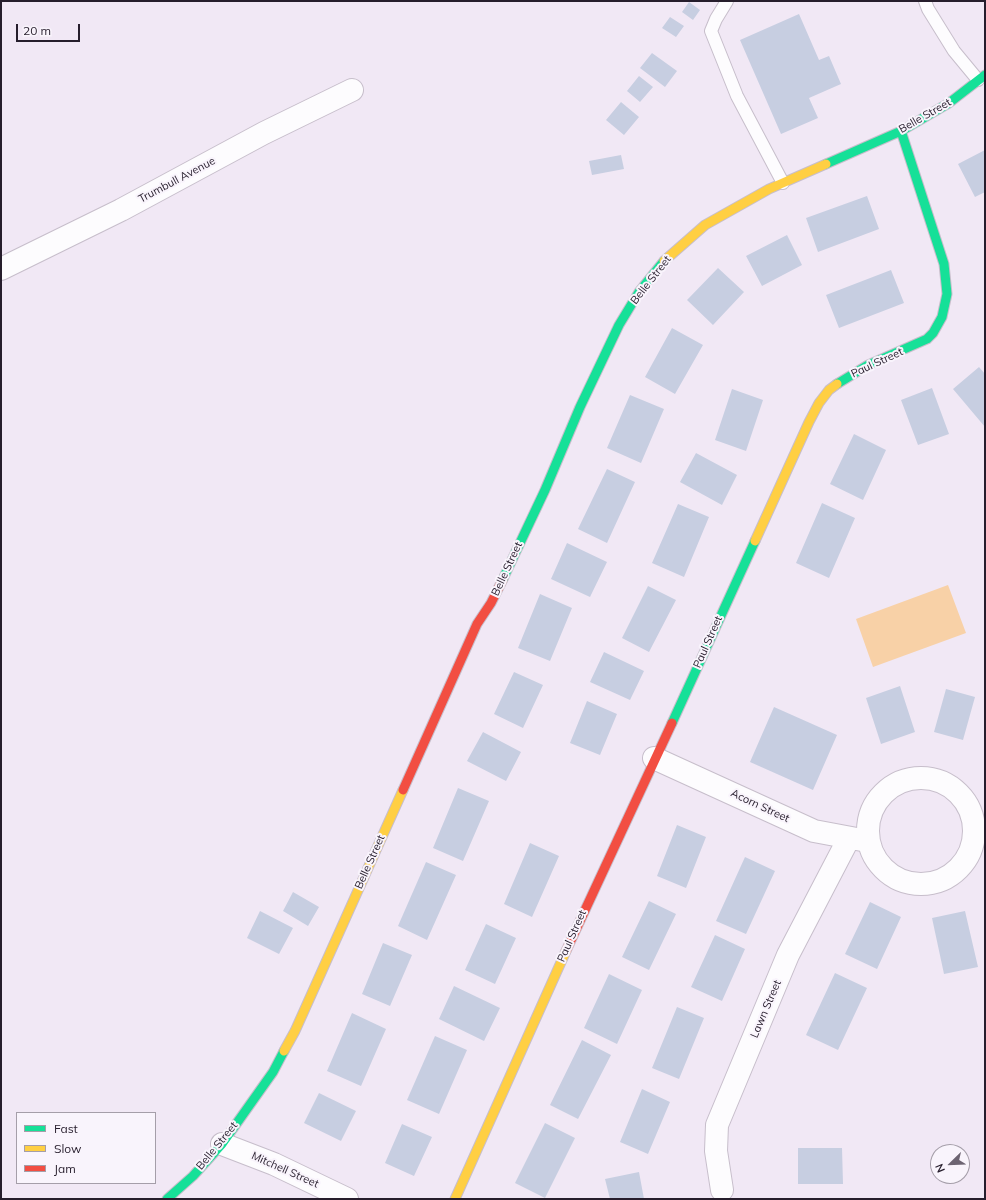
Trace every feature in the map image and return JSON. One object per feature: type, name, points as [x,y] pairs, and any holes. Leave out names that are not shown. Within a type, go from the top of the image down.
[{"type":"street","name":"Belle Street","points":[[167,1199],[193,1176],[222,1144],[273,1072],[295,1031],[477,624],[495,596],[545,490],[580,407],[619,325],[639,292],[660,265],[681,245],[705,226],[743,203],[783,183],[901,131],[949,103],[982,78]]},
{"type":"street","name":"Trumbull Avenue","points":[[1,269],[121,210],[264,133],[352,90]]},
{"type":"street","name":"Paul Street","points":[[455,1199],[573,934],[700,662],[808,422],[819,403],[829,390],[841,380],[868,365],[927,339],[933,333],[942,317],[946,294],[944,264],[901,131]]},
{"type":"street","name":"Acorn Street","points":[[654,758],[814,831],[859,840]]},
{"type":"street","points":[[925,778],[942,781],[957,791],[968,805],[974,822],[974,840],[968,857],[958,871],[943,880],[925,884],[908,883],[892,876],[879,864],[871,849],[859,840],[868,831],[870,814],[878,798],[891,786],[907,779],[925,778]]},
{"type":"street","name":"Lawn Street","points":[[722,1190],[716,1151],[717,1125],[788,955],[859,840]]},
{"type":"street","name":"Mitchell Street","points":[[222,1144],[274,1164],[347,1199]]},
{"type":"lane","points":[[727,1],[716,19],[711,31],[737,96],[783,183]]},
{"type":"lane","points":[[925,1],[928,9],[954,51],[982,78]]},
{"type":"shaded area","points":[[948,585],[966,633],[873,667],[856,619]]},
{"type":"building","points":[[689,2],[700,10],[693,20],[682,12]]},
{"type":"building","points":[[799,14],[819,60],[829,56],[841,84],[809,98],[818,118],[781,134],[740,40]]},
{"type":"building","points":[[670,17],[684,26],[676,37],[662,28]]},
{"type":"building","points":[[652,53],[677,71],[665,87],[640,68]]},
{"type":"building","points":[[639,76],[653,87],[640,102],[627,91]]},
{"type":"building","points":[[621,102],[639,117],[624,135],[606,120]]},
{"type":"building","points":[[985,150],[985,192],[975,197],[958,164]]},
{"type":"building","points":[[621,155],[624,169],[592,175],[589,161]]},
{"type":"building","points":[[867,196],[879,229],[818,252],[806,218]]},
{"type":"building","points":[[787,235],[802,265],[762,286],[746,256]]},
{"type":"building","points":[[718,268],[744,292],[713,325],[687,300]]},
{"type":"building","points":[[891,270],[904,303],[839,328],[826,295]]},
{"type":"building","points":[[672,328],[703,345],[675,394],[645,377]]},
{"type":"building","points":[[979,367],[985,374],[985,427],[953,389]]},
{"type":"building","points":[[932,388],[949,434],[918,445],[901,400]]},
{"type":"building","points":[[732,389],[763,400],[746,451],[715,440]]},
{"type":"building","points":[[630,395],[664,409],[641,463],[607,448]]},
{"type":"building","points":[[854,434],[886,450],[863,500],[830,484]]},
{"type":"building","points":[[696,453],[737,475],[722,505],[680,482]]},
{"type":"building","points":[[607,469],[635,482],[607,543],[578,529]]},
{"type":"building","points":[[822,503],[855,518],[829,578],[796,563]]},
{"type":"building","points":[[678,504],[709,517],[684,577],[652,563]]},
{"type":"building","points":[[567,543],[607,562],[590,597],[551,579]]},
{"type":"building","points":[[648,586],[676,600],[649,652],[622,638]]},
{"type":"building","points":[[540,594],[572,608],[550,661],[518,648]]},
{"type":"building","points":[[604,652],[644,671],[630,700],[590,682]]},
{"type":"building","points":[[514,672],[543,685],[523,728],[494,714]]},
{"type":"building","points":[[900,686],[915,732],[881,744],[866,698]]},
{"type":"building","points":[[946,689],[975,697],[963,740],[934,732]]},
{"type":"building","points":[[587,701],[617,714],[600,755],[570,743]]},
{"type":"building","points":[[774,707],[837,735],[813,790],[750,762]]},
{"type":"building","points":[[483,732],[521,752],[506,781],[467,761]]},
{"type":"building","points":[[458,788],[489,801],[463,861],[433,848]]},
{"type":"building","points":[[677,825],[706,837],[686,888],[657,876]]},
{"type":"building","points":[[530,843],[559,856],[532,917],[504,904]]},
{"type":"building","points":[[745,857],[775,871],[746,934],[716,921]]},
{"type":"building","points":[[426,862],[456,875],[427,940],[398,926]]},
{"type":"building","points":[[293,892],[319,907],[308,926],[283,911]]},
{"type":"building","points":[[649,901],[676,914],[649,970],[622,957]]},
{"type":"building","points":[[870,902],[901,917],[877,969],[845,954]]},
{"type":"building","points":[[260,911],[293,928],[279,954],[247,938]]},
{"type":"building","points":[[965,911],[978,967],[944,974],[932,918]]},
{"type":"building","points":[[486,924],[516,938],[495,984],[465,970]]},
{"type":"building","points":[[715,935],[745,949],[722,1001],[691,987]]},
{"type":"building","points":[[383,943],[412,955],[390,1006],[362,994]]},
{"type":"building","points":[[835,973],[867,988],[838,1050],[806,1035]]},
{"type":"building","points":[[609,974],[642,990],[617,1044],[584,1028]]},
{"type":"building","points":[[454,986],[500,1008],[484,1041],[439,1019]]},
{"type":"building","points":[[677,1007],[704,1018],[679,1079],[652,1068]]},
{"type":"building","points":[[352,1013],[386,1029],[361,1086],[327,1071]]},
{"type":"building","points":[[435,1036],[467,1050],[439,1114],[407,1100]]},
{"type":"building","points":[[582,1040],[611,1055],[578,1119],[550,1105]]},
{"type":"building","points":[[642,1089],[670,1102],[648,1154],[620,1142]]},
{"type":"building","points":[[319,1093],[356,1111],[341,1141],[304,1123]]},
{"type":"building","points":[[545,1123],[575,1138],[545,1198],[515,1183]]},
{"type":"building","points":[[402,1124],[432,1137],[414,1176],[385,1163]]},
{"type":"building","points":[[798,1148],[842,1148],[843,1184],[798,1184]]},
{"type":"building","points":[[639,1172],[644,1199],[610,1199],[605,1179]]},
{"type":"traffic: fast","points":[[826,164],[901,131],[949,103],[985,75]]},
{"type":"traffic: fast","points":[[837,384],[868,365],[927,339],[933,333],[942,317],[947,294],[944,264],[901,131]]},
{"type":"traffic: fast","points":[[503,579],[545,490],[580,407],[619,325],[639,292],[664,261]]},
{"type":"traffic: fast","points":[[672,723],[755,541]]},
{"type":"traffic: fast","points":[[167,1199],[193,1176],[222,1144],[273,1072],[284,1051]]},
{"type":"traffic: slow","points":[[664,261],[705,225],[769,189],[826,164]]},
{"type":"traffic: slow","points":[[755,541],[809,422],[819,403],[829,390],[837,384]]},
{"type":"traffic: slow","points":[[284,1051],[295,1031],[403,790]]},
{"type":"traffic: slow","points":[[455,1199],[566,951]]},
{"type":"traffic: jam","points":[[403,790],[477,624],[491,603],[503,579]]},
{"type":"traffic: jam","points":[[566,951],[672,723]]}]
